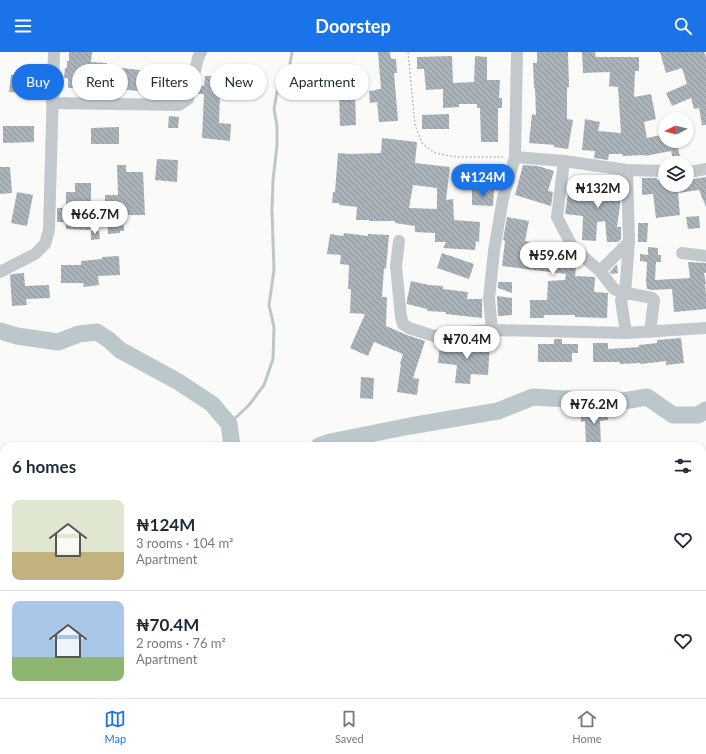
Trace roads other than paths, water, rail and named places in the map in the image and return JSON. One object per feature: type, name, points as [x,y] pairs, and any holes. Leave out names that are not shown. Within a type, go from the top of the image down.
[{"type":"street","points":[[0,272],[35,254],[45,244],[49,230],[54,52]]},
{"type":"street","points":[[52,103],[179,105],[188,99],[198,58],[201,52]]},
{"type":"street","points":[[492,330],[489,298],[494,251],[503,198],[515,157],[517,52]]},
{"type":"street","points":[[515,157],[564,161],[627,170],[658,171]]},
{"type":"street","points":[[564,161],[557,217],[573,248],[600,271],[614,289],[624,294],[632,294],[652,298],[654,300],[650,332]]},
{"type":"street","points":[[694,170],[706,169]]},
{"type":"street","points":[[626,333],[621,300],[624,294],[629,242],[627,170]]},
{"type":"street","points":[[399,241],[396,266],[403,324],[409,328],[434,336],[492,330],[626,333],[706,328]]},
{"type":"street","points":[[600,271],[629,242]]},
{"type":"street","points":[[682,253],[706,256]]},
{"type":"waterway","points":[[229,424],[249,405],[264,385],[273,359],[274,327],[269,305],[274,270],[272,210],[273,180],[277,145],[277,126],[274,109],[277,92],[289,69],[292,52]]},
{"type":"waterway","points":[[0,331],[17,336],[58,342],[79,334],[97,332],[120,350],[177,381],[212,404],[229,424],[231,442]]},
{"type":"waterway","points":[[330,442],[410,426],[498,411],[533,397],[623,401],[647,397],[673,415],[698,415],[706,410]]}]
